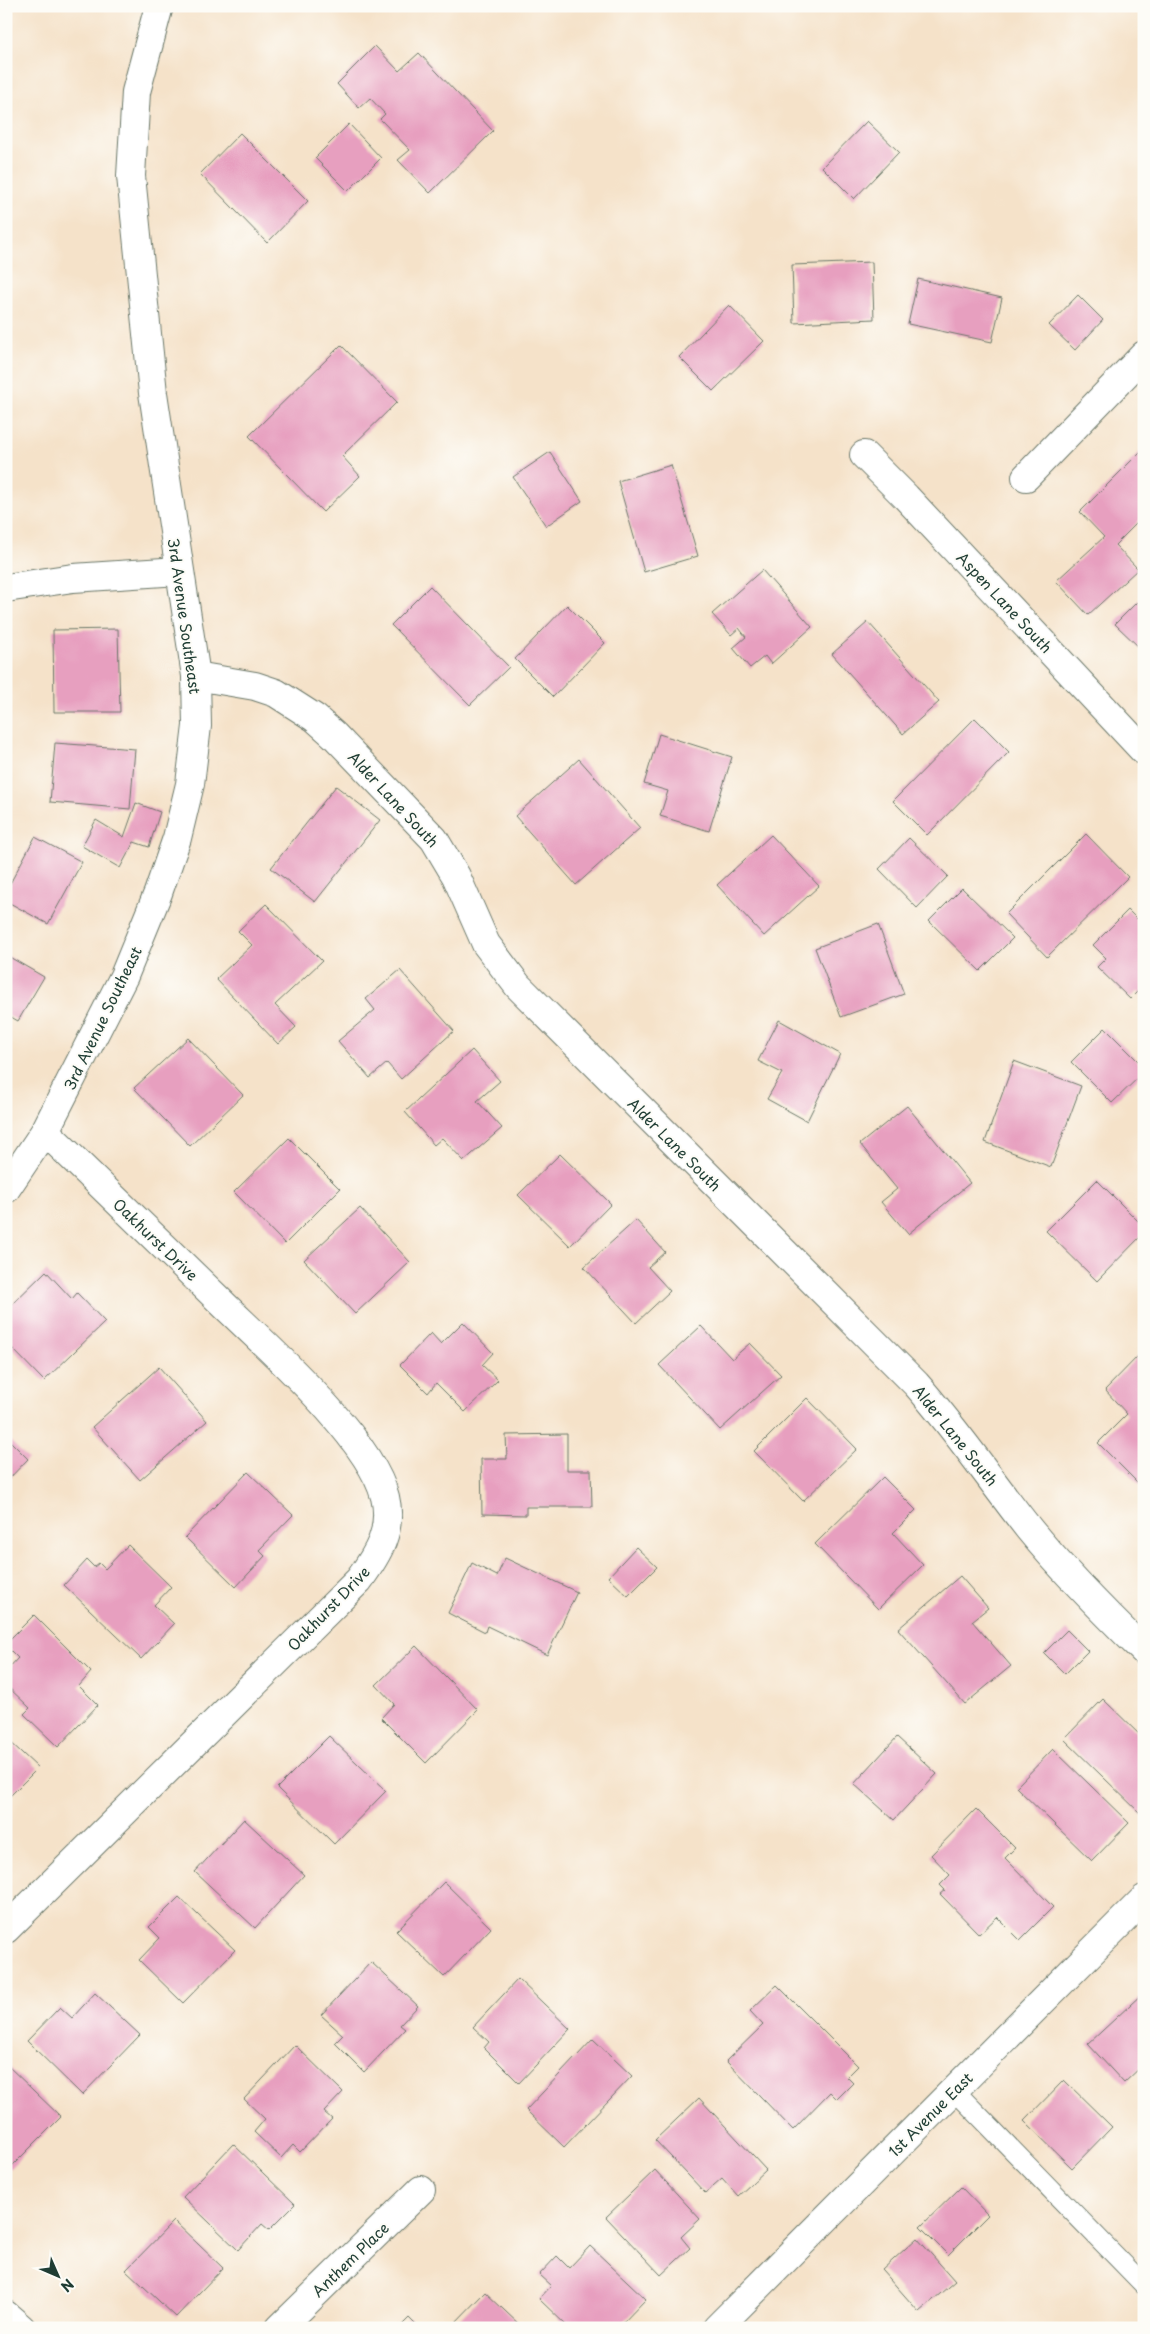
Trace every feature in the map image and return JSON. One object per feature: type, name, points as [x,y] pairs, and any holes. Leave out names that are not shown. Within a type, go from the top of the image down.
[{"type":"street","name":"3rd Avenue Southeast","points":[[6,1189],[45,1131],[124,976],[142,935],[177,838],[190,784],[197,726],[196,676],[153,393],[130,176],[136,92],[145,51],[159,6]]},
{"type":"street","points":[[1026,477],[1144,355]]},
{"type":"street","name":"Aspen Lane South","points":[[864,455],[1144,751]]},
{"type":"street","points":[[6,588],[73,578],[179,571]]},
{"type":"street","name":"Alder Lane South","points":[[196,676],[256,686],[276,693],[294,703],[334,735],[419,821],[446,858],[486,944],[518,986],[916,1384],[950,1422],[1029,1529],[1096,1604],[1144,1651]]},
{"type":"street","name":"Oakhurst Drive","points":[[6,1930],[358,1580],[378,1552],[387,1524],[384,1496],[378,1479],[358,1446],[338,1422],[282,1362],[45,1131]]},
{"type":"street","name":"1st Avenue East","points":[[717,2328],[1144,1899]]},
{"type":"street","name":"Anthem Place","points":[[280,2328],[421,2190]]},
{"type":"street","points":[[6,2314],[21,2328]]},
{"type":"lane","points":[[954,2090],[1144,2284]]},
{"type":"building","points":[[375,46],[399,71],[419,53],[493,131],[430,193],[398,160],[410,150],[380,119],[385,114],[370,98],[359,108],[337,84]]},
{"type":"building","points":[[867,121],[899,152],[854,199],[822,167]]},
{"type":"building","points":[[349,124],[381,158],[348,191],[315,158]]},
{"type":"building","points":[[240,133],[308,201],[267,243],[200,174]]},
{"type":"building","points":[[872,262],[874,319],[794,323],[792,265]]},
{"type":"building","points":[[918,279],[1002,298],[992,342],[908,324]]},
{"type":"building","points":[[1078,295],[1103,320],[1075,350],[1049,325]]},
{"type":"building","points":[[729,305],[764,341],[713,391],[679,357]]},
{"type":"building","points":[[341,345],[397,402],[342,456],[360,476],[323,512],[249,436]]},
{"type":"building","points":[[1144,448],[1144,516],[1115,545],[1138,569],[1088,615],[1056,581],[1104,537],[1080,512]]},
{"type":"building","points":[[550,452],[582,501],[546,526],[513,477]]},
{"type":"building","points":[[671,465],[698,556],[644,572],[618,481]]},
{"type":"building","points":[[762,570],[812,627],[771,664],[765,656],[750,668],[733,648],[746,637],[739,628],[731,635],[712,614]]},
{"type":"building","points":[[430,586],[509,667],[470,705],[391,625]]},
{"type":"building","points":[[1141,598],[1144,600],[1142,650],[1115,624]]},
{"type":"building","points":[[567,605],[605,643],[553,697],[515,659]]},
{"type":"building","points":[[868,622],[939,702],[903,734],[832,654]]},
{"type":"building","points":[[118,629],[120,712],[54,712],[53,630]]},
{"type":"building","points":[[975,718],[1009,752],[927,835],[893,801]]},
{"type":"building","points":[[659,734],[732,757],[709,831],[660,816],[668,791],[644,784]]},
{"type":"building","points":[[55,743],[135,749],[130,809],[50,802]]},
{"type":"building","points":[[579,759],[640,828],[576,885],[515,816]]},
{"type":"building","points":[[336,786],[380,820],[315,902],[271,868]]},
{"type":"building","points":[[136,803],[160,812],[149,847],[134,842],[120,868],[82,846],[96,820],[124,837]]},
{"type":"building","points":[[1086,834],[1128,877],[1047,957],[1006,914]]},
{"type":"building","points":[[771,835],[819,886],[764,936],[717,885]]},
{"type":"building","points":[[35,837],[82,862],[48,924],[6,901],[6,891]]},
{"type":"building","points":[[909,838],[948,876],[917,908],[879,869]]},
{"type":"building","points":[[962,888],[1013,938],[980,971],[929,921]]},
{"type":"building","points":[[266,904],[322,961],[275,1005],[296,1027],[278,1044],[216,979],[252,945],[238,931]]},
{"type":"building","points":[[1128,910],[1137,919],[1142,914],[1144,915],[1144,997],[1138,991],[1130,999],[1097,967],[1106,958],[1093,945]]},
{"type":"building","points":[[878,924],[904,994],[841,1017],[815,948]]},
{"type":"building","points":[[6,955],[44,977],[18,1021],[6,1014]]},
{"type":"building","points":[[400,970],[454,1031],[401,1079],[387,1063],[370,1078],[338,1041],[375,1010],[366,999]]},
{"type":"building","points":[[779,1020],[840,1054],[807,1121],[767,1099],[782,1073],[758,1061]]},
{"type":"building","points":[[1105,1028],[1144,1067],[1144,1072],[1112,1103],[1071,1062]]},
{"type":"building","points":[[188,1038],[243,1095],[190,1146],[134,1088]]},
{"type":"building","points":[[472,1050],[500,1081],[477,1101],[502,1128],[464,1161],[442,1138],[434,1145],[405,1112]]},
{"type":"building","points":[[1014,1061],[1081,1086],[1051,1167],[985,1142]]},
{"type":"building","points":[[907,1106],[970,1183],[908,1234],[881,1202],[897,1189],[860,1144]]},
{"type":"building","points":[[289,1138],[340,1189],[285,1244],[234,1192]]},
{"type":"building","points":[[560,1154],[611,1204],[570,1246],[518,1195]]},
{"type":"building","points":[[1097,1180],[1144,1227],[1144,1233],[1097,1281],[1046,1231]]},
{"type":"building","points":[[360,1208],[410,1262],[355,1314],[304,1260]]},
{"type":"building","points":[[636,1220],[665,1252],[648,1267],[670,1291],[636,1323],[584,1267]]},
{"type":"building","points":[[46,1271],[72,1299],[77,1293],[105,1322],[44,1381],[10,1346],[6,1350],[6,1310]]},
{"type":"building","points":[[463,1322],[493,1353],[482,1365],[498,1380],[465,1412],[436,1383],[428,1393],[400,1365],[431,1333],[441,1344]]},
{"type":"building","points":[[701,1326],[732,1359],[750,1343],[781,1375],[720,1430],[659,1365]]},
{"type":"building","points":[[1142,1352],[1144,1353],[1144,1489],[1098,1443],[1127,1414],[1105,1390]]},
{"type":"building","points":[[159,1367],[207,1421],[140,1480],[92,1427]]},
{"type":"building","points":[[807,1398],[857,1449],[803,1501],[754,1451]]},
{"type":"building","points":[[567,1434],[567,1470],[591,1470],[592,1507],[526,1507],[526,1515],[482,1514],[481,1459],[507,1459],[506,1435]]},
{"type":"building","points":[[6,1437],[28,1459],[6,1482]]},
{"type":"building","points":[[248,1472],[293,1515],[259,1550],[265,1556],[236,1587],[185,1537]]},
{"type":"building","points":[[883,1477],[916,1510],[893,1533],[923,1565],[878,1609],[815,1544]]},
{"type":"building","points":[[128,1545],[171,1587],[154,1605],[174,1624],[141,1659],[64,1585],[87,1560],[94,1567],[99,1563],[105,1569]]},
{"type":"building","points":[[636,1547],[657,1567],[628,1596],[608,1577]]},
{"type":"building","points":[[505,1558],[577,1592],[547,1655],[487,1626],[485,1632],[448,1613],[472,1563],[497,1576]]},
{"type":"building","points":[[960,1576],[988,1608],[972,1621],[1011,1666],[965,1704],[898,1629]]},
{"type":"building","points":[[34,1615],[91,1672],[79,1686],[98,1705],[58,1747],[24,1714],[30,1708],[6,1685],[6,1671],[18,1658],[6,1646],[6,1643]]},
{"type":"building","points":[[1067,1630],[1088,1651],[1065,1674],[1044,1653]]},
{"type":"building","points":[[416,1646],[478,1710],[426,1763],[381,1718],[394,1704],[376,1685]]},
{"type":"building","points":[[1103,1699],[1144,1739],[1142,1815],[1064,1739]]},
{"type":"building","points":[[329,1736],[386,1791],[334,1844],[277,1788]]},
{"type":"building","points":[[897,1737],[937,1774],[894,1820],[854,1784]]},
{"type":"building","points":[[6,1738],[38,1768],[6,1800]]},
{"type":"building","points":[[1053,1749],[1129,1823],[1092,1861],[1016,1787]]},
{"type":"building","points":[[976,1809],[1015,1848],[1005,1858],[1053,1907],[1020,1940],[997,1917],[979,1934],[940,1894],[945,1890],[940,1885],[950,1875],[931,1855]]},
{"type":"building","points":[[244,1819],[304,1875],[255,1928],[195,1872]]},
{"type":"building","points":[[444,1882],[491,1928],[444,1977],[396,1931]]},
{"type":"building","points":[[179,1897],[235,1950],[183,2003],[139,1960],[160,1938],[149,1927]]},
{"type":"building","points":[[371,1962],[418,2006],[400,2025],[405,2029],[364,2072],[335,2043],[343,2035],[321,2015]]},
{"type":"building","points":[[518,1979],[570,2029],[519,2083],[484,2048],[489,2042],[473,2027]]},
{"type":"building","points":[[777,1985],[858,2066],[847,2077],[853,2083],[837,2099],[830,2092],[793,2130],[726,2061],[763,2025],[750,2011]]},
{"type":"building","points":[[1144,1992],[1144,2064],[1124,2083],[1088,2044]]},
{"type":"building","points":[[95,1993],[140,2035],[82,2095],[27,2041],[60,2007],[72,2018]]},
{"type":"building","points":[[593,2039],[632,2076],[564,2147],[526,2110]]},
{"type":"building","points":[[295,2045],[343,2092],[324,2112],[332,2119],[300,2152],[293,2145],[281,2158],[254,2132],[265,2119],[244,2099]]},
{"type":"building","points":[[6,2064],[61,2117],[9,2169],[6,2166]]},
{"type":"building","points":[[1064,2080],[1112,2127],[1072,2168],[1024,2121]]},
{"type":"building","points":[[699,2098],[766,2170],[738,2196],[722,2178],[705,2193],[655,2140]]},
{"type":"building","points":[[233,2144],[295,2204],[269,2230],[262,2224],[238,2250],[183,2197]]},
{"type":"building","points":[[655,2170],[700,2219],[681,2237],[690,2248],[661,2275],[606,2217]]},
{"type":"building","points":[[961,2187],[988,2215],[948,2255],[920,2227]]},
{"type":"building","points":[[174,2221],[223,2268],[176,2317],[126,2270]]},
{"type":"building","points":[[917,2238],[955,2281],[919,2312],[882,2270]]},
{"type":"building","points":[[590,2246],[646,2299],[618,2328],[569,2328],[539,2299],[551,2286],[539,2275],[557,2256],[569,2268]]},
{"type":"building","points":[[485,2292],[523,2328],[450,2328]]},
{"type":"building","points":[[409,2318],[419,2328],[399,2328]]}]
